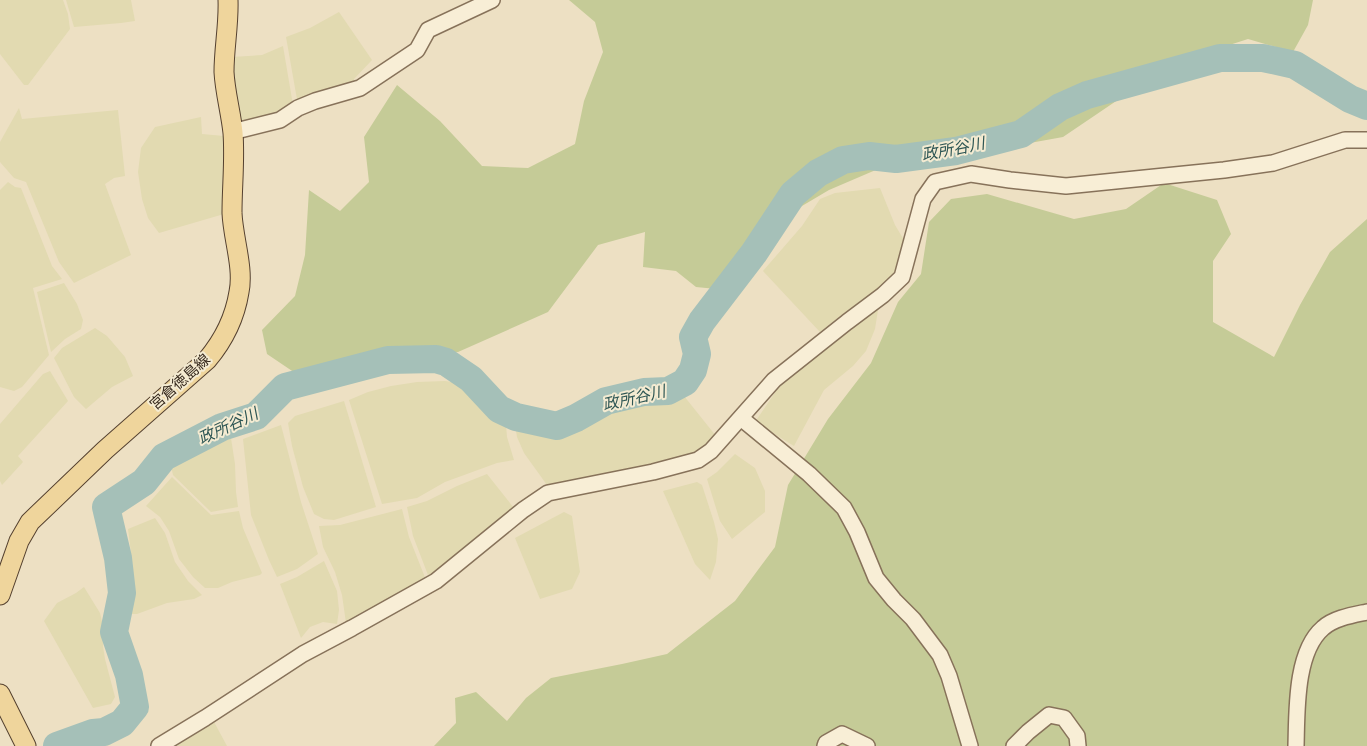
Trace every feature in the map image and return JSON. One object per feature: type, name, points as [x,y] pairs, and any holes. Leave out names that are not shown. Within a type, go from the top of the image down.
[{"type":"main road","name":"宮倉徳島線","points":[[0,595],[19,541],[30,522],[105,450],[206,360],[217,348],[234,316],[240,290],[232,212],[234,173],[232,132],[224,75],[228,0]]},
{"type":"main road","points":[[0,694],[26,746]]},
{"type":"street","points":[[232,132],[280,120],[298,108],[315,101],[360,88],[416,50],[428,30],[492,0]]},
{"type":"street","points":[[160,746],[302,654],[436,581],[523,510],[548,493],[653,472],[698,460],[711,451],[742,419],[774,380],[902,277],[923,199],[935,182],[971,174],[1066,186],[1224,170],[1273,163],[1345,140],[1367,140]]},
{"type":"street","points":[[742,419],[809,474],[844,508],[857,532],[876,578],[913,619],[940,655],[949,676],[970,746]]},
{"type":"street","points":[[1296,746],[1297,704],[1304,663],[1314,638],[1324,626],[1367,612]]},
{"type":"street","points":[[1014,746],[1049,715],[1064,718],[1077,736],[1078,746]]},
{"type":"street","points":[[825,746],[826,743],[842,734],[867,746]]},
{"type":"shaded area","points":[[0,0],[63,0],[68,14],[70,29],[28,85],[24,85],[0,54]]},
{"type":"shaded area","points":[[66,0],[131,0],[135,21],[74,27]]},
{"type":"shaded area","points":[[339,12],[372,60],[354,79],[355,83],[298,105],[286,37],[310,28]]},
{"type":"shaded area","points":[[283,46],[293,105],[275,114],[240,123],[232,57],[262,55]]},
{"type":"shaded area","points":[[19,108],[22,119],[118,110],[125,176],[114,178],[105,184],[131,255],[74,283],[59,262],[26,182],[14,178],[0,162],[0,142]]},
{"type":"shaded area","points":[[201,117],[202,134],[224,136],[227,149],[224,214],[159,233],[148,218],[142,199],[138,172],[141,148],[155,127]]},
{"type":"shaded area","points":[[8,182],[15,187],[21,188],[52,266],[62,279],[33,288],[49,355],[22,387],[14,391],[0,387],[0,190]]},
{"type":"shaded area","points":[[880,188],[895,225],[904,240],[898,266],[889,281],[820,332],[763,271],[802,226],[820,199],[835,193]]},
{"type":"shaded area","points":[[64,283],[77,304],[83,320],[81,329],[65,339],[51,352],[37,292]]},
{"type":"shaded area","points":[[878,310],[875,329],[866,351],[853,366],[824,390],[794,446],[755,422],[776,391],[794,372],[841,335]]},
{"type":"shaded area","points":[[95,328],[107,336],[125,357],[133,376],[112,387],[86,409],[74,397],[54,358],[62,348]]},
{"type":"shaded area","points":[[50,371],[68,401],[18,456],[23,462],[2,485],[0,481],[0,424],[43,374]]},
{"type":"shaded area","points":[[445,381],[458,383],[488,413],[506,425],[507,437],[514,460],[497,463],[445,482],[417,498],[382,504],[349,400],[368,392],[391,386],[417,382]]},
{"type":"shaded area","points":[[650,391],[670,394],[680,391],[716,436],[708,445],[693,454],[650,468],[553,486],[547,485],[524,453],[517,437],[514,418],[555,427],[583,418],[630,397]]},
{"type":"shaded area","points":[[344,401],[376,507],[334,520],[324,519],[314,514],[303,487],[288,423],[295,416]]},
{"type":"shaded area","points":[[281,425],[301,502],[318,554],[297,569],[277,577],[251,515],[243,439]]},
{"type":"shaded area","points":[[231,438],[238,507],[211,512],[173,475],[171,466]]},
{"type":"shaded area","points":[[735,454],[755,468],[765,491],[765,512],[732,539],[720,521],[707,479]]},
{"type":"shaded area","points":[[487,474],[521,517],[447,566],[428,575],[413,536],[407,507],[427,501]]},
{"type":"shaded area","points":[[172,477],[211,515],[239,511],[243,528],[262,573],[260,575],[232,582],[218,588],[205,588],[193,577],[179,559],[169,531],[160,517],[146,506]]},
{"type":"shaded area","points":[[697,482],[702,485],[718,539],[716,562],[710,580],[695,564],[663,491]]},
{"type":"shaded area","points":[[402,509],[409,537],[426,580],[346,623],[342,595],[335,572],[323,547],[319,526],[340,525]]},
{"type":"shaded area","points":[[564,512],[572,516],[580,572],[572,589],[540,599],[515,538]]},
{"type":"shaded area","points":[[155,518],[165,533],[175,562],[188,581],[202,595],[194,599],[167,603],[137,614],[127,614],[133,588],[133,569],[128,529]]},
{"type":"shaded area","points":[[324,561],[337,591],[339,610],[337,624],[323,622],[310,627],[301,638],[280,584],[297,577]]},
{"type":"shaded area","points":[[84,587],[100,613],[104,630],[103,646],[105,659],[115,697],[111,704],[93,708],[44,621],[57,603]]},
{"type":"shaded area","points":[[213,720],[227,746],[170,746]]},
{"type":"green space","points":[[569,0],[1313,0],[1308,25],[1293,52],[1248,39],[1192,57],[1131,91],[1063,137],[992,150],[943,141],[829,190],[785,216],[762,255],[737,291],[696,287],[676,271],[643,267],[645,232],[598,245],[548,312],[458,352],[387,355],[304,379],[267,354],[262,330],[295,296],[305,255],[309,190],[340,211],[369,182],[364,137],[397,85],[440,121],[482,166],[528,168],[575,144],[584,101],[603,52],[595,22]]},
{"type":"green space","points":[[1164,183],[1217,200],[1231,234],[1213,261],[1213,322],[1274,357],[1300,305],[1330,252],[1367,219],[1367,746],[434,746],[456,723],[455,698],[476,692],[507,721],[526,698],[551,678],[667,654],[735,601],[775,547],[788,485],[828,419],[871,363],[898,302],[921,274],[929,222],[951,199],[987,194],[1074,219],[1126,209]]},
{"type":"waterway","name":"政所谷川","points":[[57,746],[93,733],[104,732],[122,723],[135,707],[129,675],[114,632],[122,593],[118,558],[106,507],[144,482],[164,457],[222,427],[256,416],[285,387],[388,360],[436,359],[446,362],[471,379],[499,409],[516,417],[557,426],[576,418],[606,401],[644,392],[668,391],[685,382],[693,370],[697,354],[693,337],[702,321],[754,253],[793,194],[818,173],[843,160],[869,156],[896,159],[956,151],[1021,134],[1060,107],[1087,95],[1220,58],[1263,58],[1295,65],[1350,99],[1367,106]]}]
